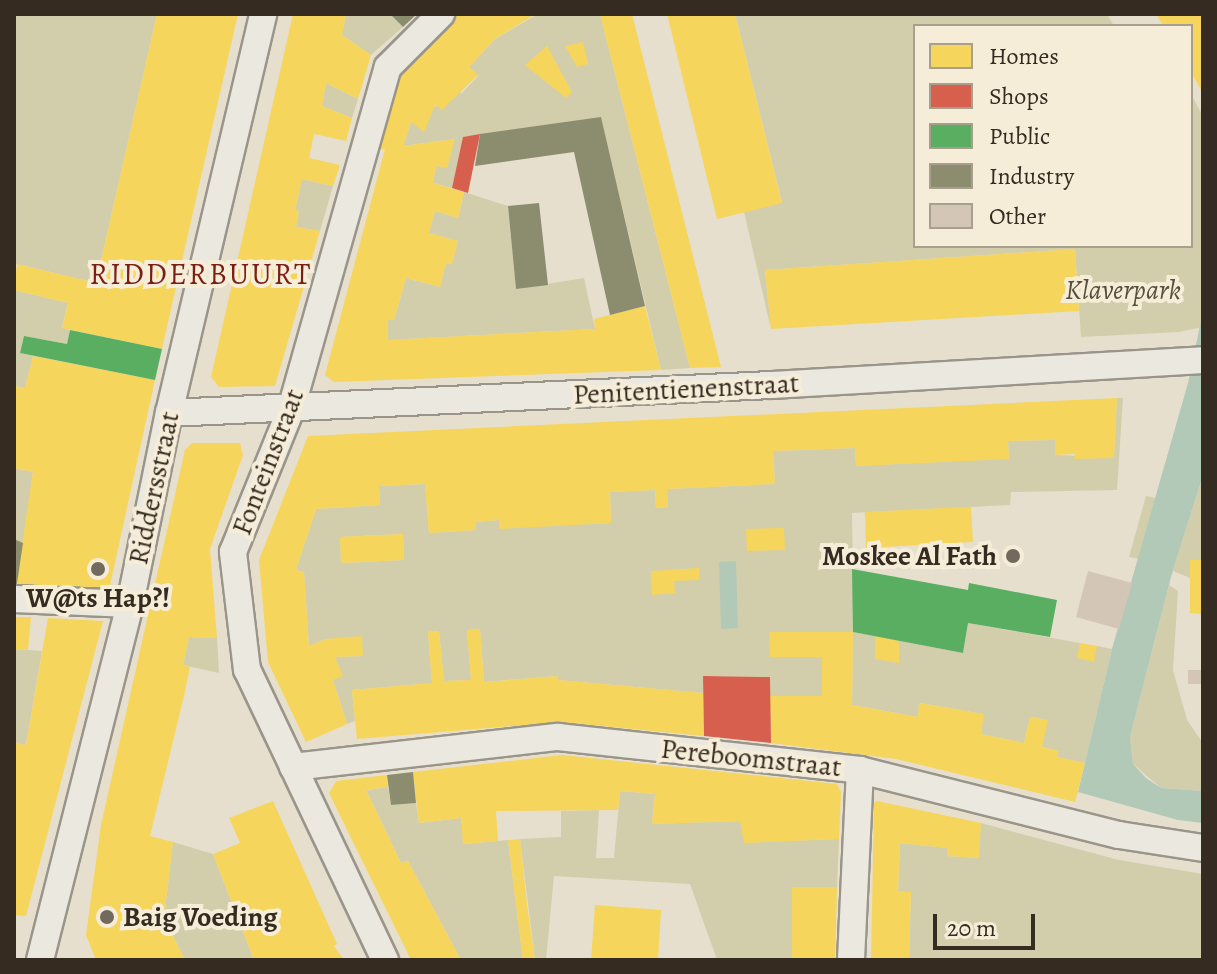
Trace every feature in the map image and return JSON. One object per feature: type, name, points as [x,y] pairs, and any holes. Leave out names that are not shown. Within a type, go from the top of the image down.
[{"type":"street","name":"Riddersstraat","points":[[40,960],[130,604],[169,413],[263,14]]},
{"type":"street","name":"Fonteinstraat","points":[[385,960],[247,670],[233,552],[291,409],[388,67],[441,14]]},
{"type":"street","name":"Penitentienenstraat","points":[[169,413],[1198,360]]},
{"type":"street","points":[[14,599],[130,604]]},
{"type":"street","name":"Pereboomstraat","points":[[293,767],[558,737],[860,770],[1119,835],[1203,848]]},
{"type":"street","points":[[851,960],[860,770]]},
{"type":"green space","points":[[14,14],[157,14],[96,283],[17,264],[14,267]]},
{"type":"green space","points":[[346,14],[390,14],[403,27],[371,55],[342,35]]},
{"type":"green space","points":[[538,14],[600,14],[690,368],[661,370],[601,118],[464,137],[452,188],[433,183],[436,166],[447,167],[454,139],[403,146],[411,122],[458,91],[462,93],[478,76],[469,67],[495,39]]},
{"type":"green space","name":"Klaverpark","points":[[735,14],[1107,14],[1113,24],[913,24],[913,248],[1193,248],[1193,98],[1203,116],[1203,327],[1179,332],[1081,337],[1075,249],[765,270],[771,329],[744,212],[782,202]]},
{"type":"green space","points":[[326,83],[358,99],[352,118],[322,106]]},
{"type":"green space","points":[[302,179],[333,186],[320,231],[296,227],[299,211],[295,210]]},
{"type":"green space","points":[[464,192],[508,206],[516,289],[584,278],[595,329],[388,340],[388,319],[394,320],[406,278],[440,287],[446,263],[452,264],[458,241],[429,233],[435,211],[458,218]]},
{"type":"green space","points":[[14,290],[68,303],[62,327],[70,330],[67,344],[24,336],[20,353],[33,356],[25,388],[14,386]]},
{"type":"green space","points":[[1117,398],[1123,398],[1117,490],[1011,492],[1010,505],[852,513],[854,632],[963,653],[968,623],[1080,643],[1078,658],[1097,646],[1112,649],[1085,763],[1057,757],[1058,751],[1042,747],[1047,720],[1030,717],[1024,743],[981,734],[983,714],[920,703],[918,717],[852,705],[853,632],[822,657],[822,696],[770,696],[769,677],[703,676],[703,693],[558,680],[557,676],[484,682],[480,629],[467,630],[471,680],[444,681],[439,631],[428,632],[432,683],[352,690],[355,721],[347,724],[333,680],[335,657],[362,656],[326,639],[309,646],[304,572],[296,570],[316,509],[380,505],[379,486],[425,484],[429,533],[476,530],[476,522],[499,520],[499,528],[611,523],[610,492],[655,490],[656,508],[668,507],[667,489],[775,484],[773,451],[855,448],[856,466],[1009,458],[1008,441],[1055,440],[1055,455],[1114,457]],"holes":[[[403,534],[404,560],[341,563],[340,537]]]},
{"type":"green space","points":[[14,468],[33,472],[23,543],[14,539]]},
{"type":"green space","points":[[1203,475],[1203,560],[1190,560],[1190,578],[1173,571]]},
{"type":"green space","points":[[1146,496],[1156,498],[1139,559],[1129,557]]},
{"type":"green space","points":[[1169,585],[1178,591],[1173,670],[1187,720],[1203,743],[1203,791],[1161,788],[1133,764],[1130,737]]},
{"type":"green space","points":[[189,637],[217,638],[219,673],[183,665]]},
{"type":"green space","points":[[14,649],[42,651],[26,745],[14,743]]},
{"type":"green space","points":[[388,787],[391,805],[416,803],[419,823],[461,818],[464,844],[508,840],[523,960],[461,960],[408,861],[401,863],[366,790]]},
{"type":"green space","points":[[620,791],[655,794],[652,824],[740,821],[785,841],[839,839],[837,887],[792,888],[792,960],[717,960],[690,884],[554,876],[546,960],[535,960],[520,839],[561,837],[561,811],[599,810],[596,858],[614,858]]},
{"type":"green space","points":[[981,823],[1119,860],[1203,874],[1203,960],[909,960],[911,893],[898,891],[900,843],[947,848],[947,856],[978,858]]},
{"type":"green space","points":[[173,842],[213,854],[254,960],[185,960],[164,918]]},
{"type":"shaded area","points":[[1203,311],[1203,475],[1171,577],[1130,737],[1133,764],[1146,778],[1161,788],[1203,791],[1203,823],[1178,820],[1078,792],[1112,649],[1188,383]]},
{"type":"shaded area","points":[[736,561],[738,628],[721,629],[719,562]]},
{"type":"building: Homes","points":[[157,14],[238,14],[162,349],[62,328],[68,303],[14,290],[17,264],[96,283]]},
{"type":"building: Homes","points":[[293,14],[346,14],[342,35],[371,55],[358,99],[326,83],[322,106],[352,118],[346,141],[314,134],[309,158],[340,165],[333,186],[302,179],[295,210],[299,211],[296,227],[320,231],[275,386],[219,387],[211,377]]},
{"type":"building: Homes","points":[[454,14],[530,14],[531,17],[495,39],[469,67],[478,75],[442,110],[435,105],[424,132],[411,122],[403,146],[455,139],[447,168],[436,166],[433,183],[464,192],[458,218],[435,211],[429,233],[458,241],[452,264],[446,263],[440,287],[406,278],[394,320],[388,319],[388,340],[595,329],[594,319],[645,306],[661,370],[334,382],[325,375],[385,149],[374,150],[397,74]]},
{"type":"building: Homes","points":[[600,14],[632,14],[721,367],[690,368]]},
{"type":"building: Homes","points":[[667,14],[735,14],[782,203],[717,219]]},
{"type":"building: Homes","points":[[1156,14],[1203,14],[1203,93],[1193,76],[1193,24],[1162,24]]},
{"type":"building: Homes","points":[[583,42],[588,64],[577,67],[565,46]]},
{"type":"building: Homes","points":[[547,46],[572,92],[566,98],[525,65]]},
{"type":"building: Homes","points":[[1075,249],[1079,311],[771,329],[765,270]]},
{"type":"building: Homes","points":[[33,356],[155,380],[109,590],[16,585],[33,472],[14,468],[14,386],[25,388]]},
{"type":"building: Homes","points":[[1117,398],[1114,458],[1074,459],[1075,454],[1055,455],[1055,440],[1008,441],[1009,459],[856,466],[855,448],[773,451],[775,484],[667,489],[668,507],[656,508],[655,490],[610,492],[611,523],[499,529],[499,520],[476,522],[476,530],[429,533],[425,484],[379,486],[380,505],[316,509],[296,570],[304,572],[309,646],[326,639],[362,636],[363,656],[335,657],[343,676],[333,680],[347,724],[306,742],[268,662],[259,560],[308,436]]},
{"type":"building: Homes","points":[[192,443],[240,443],[243,455],[210,549],[217,638],[189,637],[183,665],[190,667],[150,836],[173,842],[164,918],[185,960],[96,960],[86,935],[101,825],[185,450]]},
{"type":"building: Homes","points":[[971,507],[973,542],[866,548],[865,512]]},
{"type":"building: Homes","points":[[784,528],[785,550],[747,551],[746,529]]},
{"type":"building: Homes","points":[[403,534],[404,560],[341,563],[340,537]]},
{"type":"building: Homes","points":[[1190,560],[1203,560],[1203,614],[1190,613]]},
{"type":"building: Homes","points":[[699,568],[699,580],[674,581],[675,593],[652,595],[651,571]]},
{"type":"building: Homes","points":[[14,617],[31,617],[28,650],[14,649]]},
{"type":"building: Homes","points":[[48,618],[103,621],[26,916],[14,915],[14,743],[26,745]]},
{"type":"building: Homes","points":[[480,629],[484,682],[558,676],[558,680],[703,693],[704,736],[561,722],[357,739],[352,690],[432,683],[428,632],[439,631],[444,681],[471,680],[467,630]]},
{"type":"building: Homes","points":[[769,632],[853,632],[852,705],[918,717],[919,703],[984,714],[981,734],[1024,743],[1030,717],[1048,720],[1042,747],[1059,751],[1057,757],[1085,763],[1075,802],[896,759],[771,743],[770,696],[822,696],[822,657],[770,657]]},
{"type":"building: Homes","points":[[875,636],[899,641],[899,663],[875,659]]},
{"type":"building: Homes","points":[[1080,643],[1097,646],[1094,662],[1077,658]]},
{"type":"building: Homes","points":[[562,755],[837,784],[841,792],[839,839],[744,843],[740,821],[652,824],[655,794],[620,791],[618,810],[496,811],[498,841],[463,844],[461,818],[419,823],[413,772]]},
{"type":"building: Homes","points":[[387,775],[388,787],[366,790],[401,863],[408,861],[461,960],[411,960],[329,793],[336,781]]},
{"type":"building: Homes","points":[[273,801],[337,944],[334,946],[344,960],[254,960],[213,854],[240,843],[229,818]]},
{"type":"building: Homes","points":[[877,801],[981,823],[979,858],[947,856],[947,848],[900,843],[898,891],[911,892],[909,960],[871,960],[874,803]]},
{"type":"building: Homes","points":[[520,839],[535,960],[523,960],[508,840]]},
{"type":"building: Homes","points":[[792,887],[837,887],[835,960],[792,960]]},
{"type":"building: Homes","points":[[595,905],[661,910],[658,960],[591,960]]},
{"type":"building: Shops","points":[[480,134],[468,193],[452,188],[463,137]]},
{"type":"building: Shops","points":[[703,676],[770,677],[771,743],[704,736]]},
{"type":"building: Public","points":[[70,330],[162,349],[155,380],[20,353],[24,336],[67,344]]},
{"type":"building: Public","points":[[852,569],[968,590],[969,583],[1057,600],[1050,637],[968,623],[963,653],[853,632]]},
{"type":"building: Industry","points":[[390,14],[417,14],[403,27]]},
{"type":"building: Industry","points":[[601,117],[645,306],[610,315],[574,152],[475,166],[480,134]]},
{"type":"building: Industry","points":[[539,203],[548,285],[516,289],[508,206]]},
{"type":"building: Industry","points":[[14,539],[23,543],[16,590],[14,590]]},
{"type":"building: Industry","points":[[413,772],[416,803],[391,805],[387,775]]},
{"type":"building: Other","points":[[1088,571],[1132,583],[1119,629],[1076,617]]},
{"type":"building: Other","points":[[1188,670],[1203,670],[1203,684],[1188,684]]},
{"type":"place","name":"Moskee Al Fath","points":[[1013,556]]},
{"type":"place","name":"W@ts Hap?!","points":[[98,569]]},
{"type":"place","name":"Baig Voeding","points":[[107,917]]},
{"type":"district","name":"RIDDERBUURT","points":[[201,274]]}]
